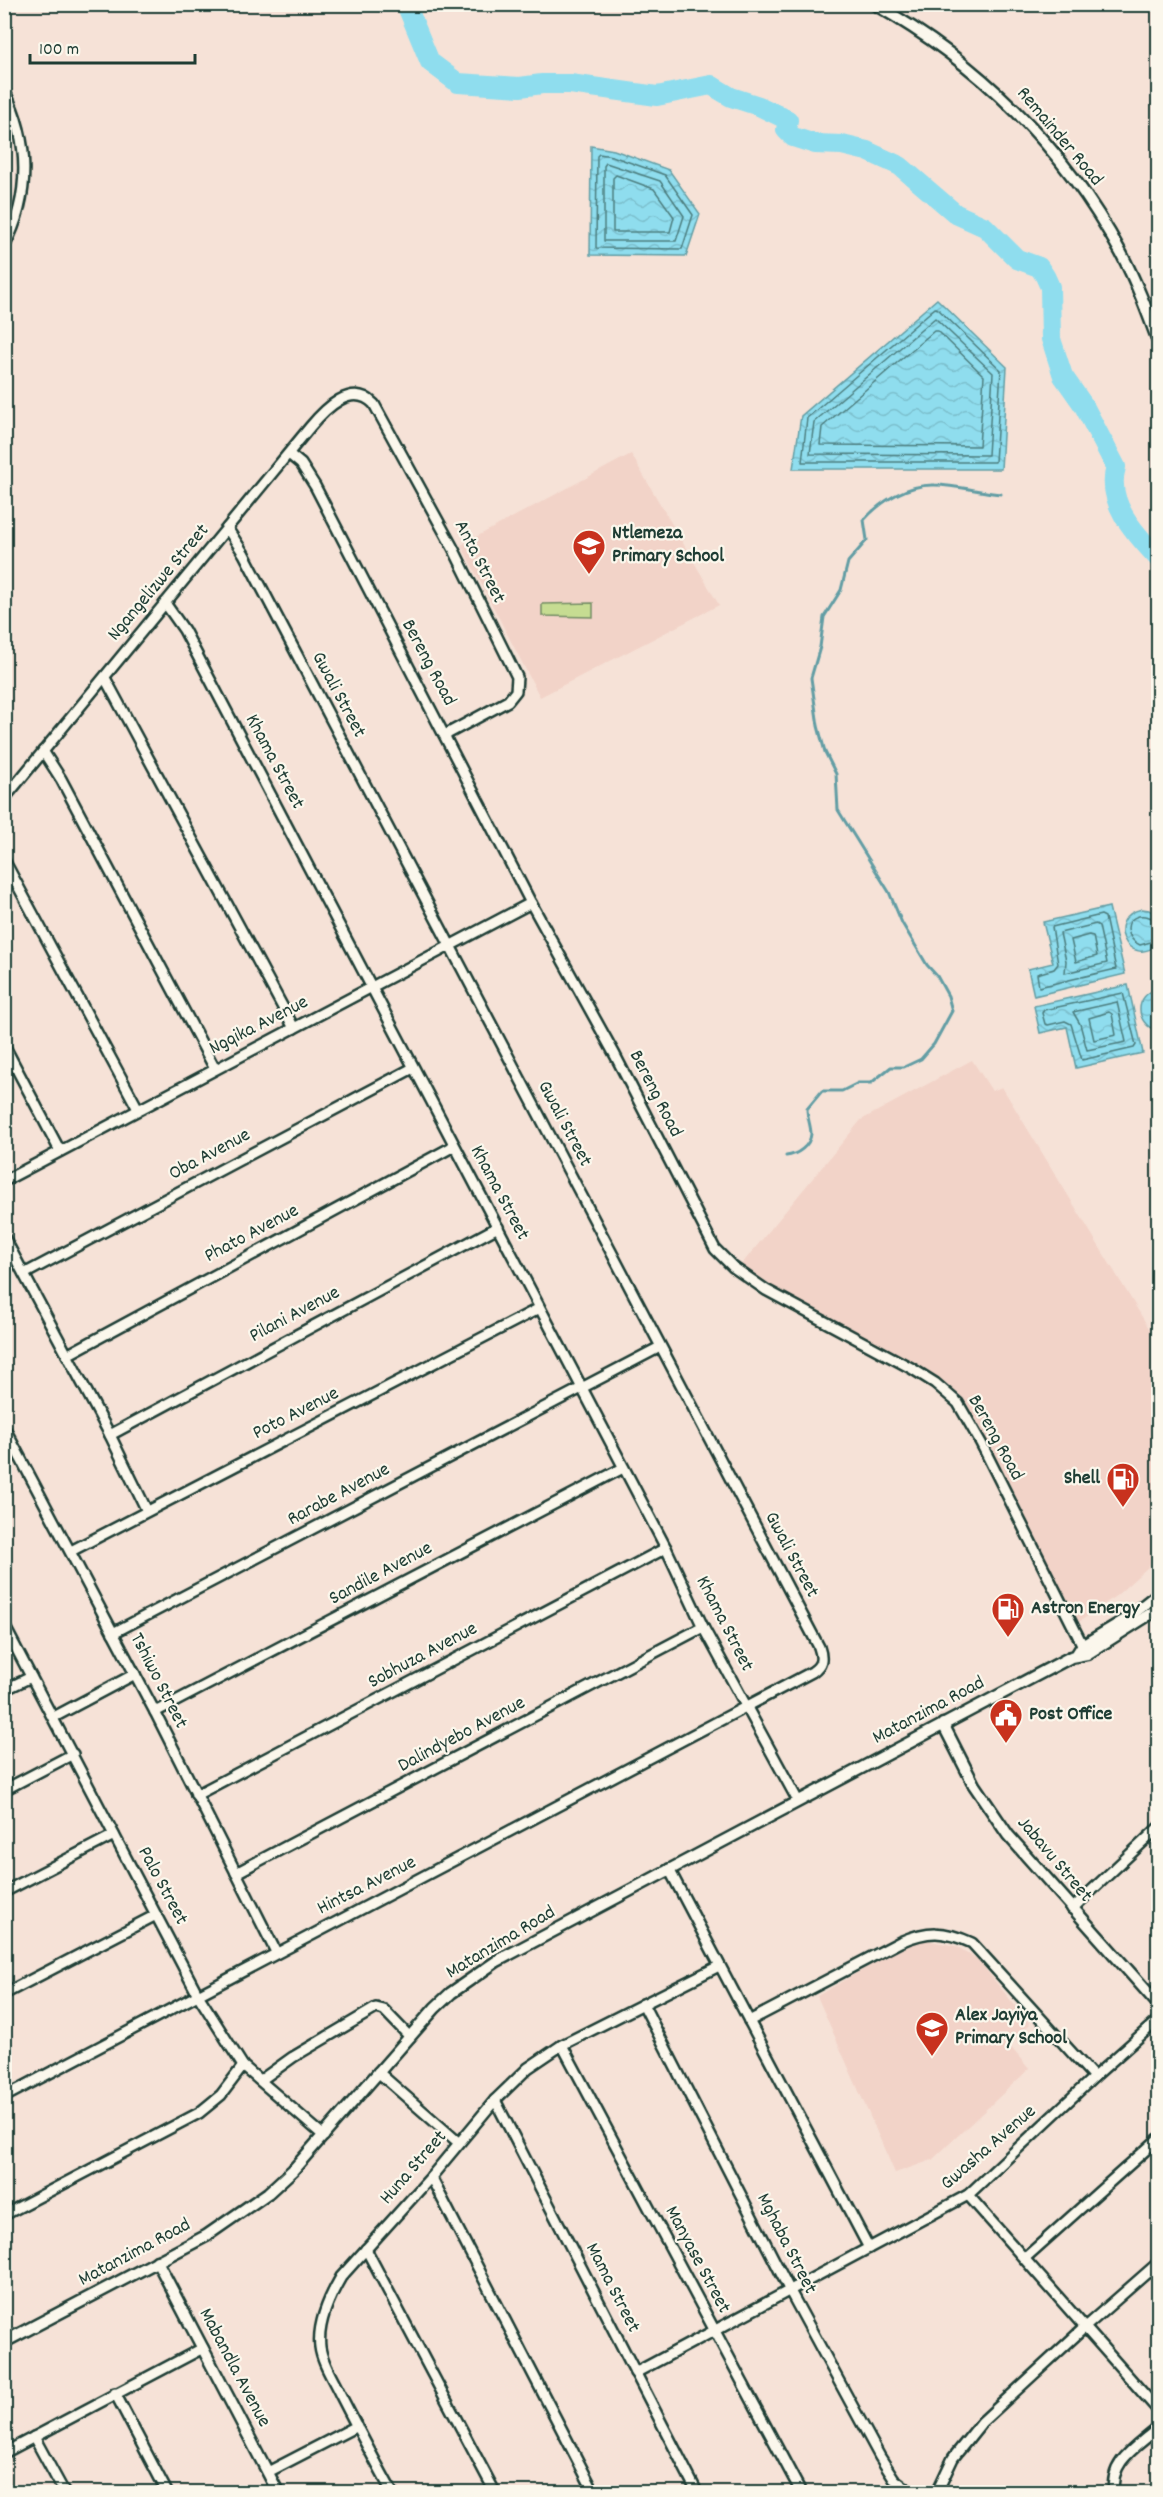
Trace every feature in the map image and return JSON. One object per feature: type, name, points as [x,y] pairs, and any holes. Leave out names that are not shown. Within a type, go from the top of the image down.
[{"type":"street","name":"Remainder Road","points":[[874,4],[922,33],[967,66],[1011,104],[1063,163],[1093,206],[1121,254],[1158,341]]},
{"type":"street","points":[[4,90],[21,134],[24,183],[20,208],[4,247]]},
{"type":"street","name":"Ngangelizwe Street","points":[[4,799],[322,413],[348,396]]},
{"type":"street","name":"Anta Street","points":[[348,396],[362,396],[374,404],[453,548],[517,677],[516,691],[508,701],[446,735]]},
{"type":"street","name":"Bereng Road","points":[[289,454],[301,464],[315,486],[531,903],[615,1055],[715,1249],[733,1267],[757,1285],[911,1368],[935,1383],[958,1404],[981,1443],[1082,1651]]},
{"type":"street","name":"Gwali Street","points":[[227,528],[244,554],[821,1653],[818,1668],[747,1707]]},
{"type":"street","name":"Khama Street","points":[[165,603],[184,630],[498,1227],[538,1309],[666,1548],[704,1627],[798,1801]]},
{"type":"street","points":[[105,678],[294,1028]]},
{"type":"street","points":[[43,751],[57,772],[215,1069]]},
{"type":"street","points":[[4,860],[138,1109]]},
{"type":"street","name":"Ngqika Avenue","points":[[4,1181],[531,903]]},
{"type":"street","points":[[4,1045],[60,1151]]},
{"type":"street","name":"Oba Avenue","points":[[24,1274],[413,1068]]},
{"type":"street","name":"Phato Avenue","points":[[67,1355],[454,1146]]},
{"type":"street","name":"Pilani Avenue","points":[[110,1435],[498,1227]]},
{"type":"street","points":[[4,1237],[110,1435],[147,1511]]},
{"type":"street","name":"Poto Avenue","points":[[71,1551],[538,1309]]},
{"type":"street","name":"Rarabe Avenue","points":[[113,1633],[660,1347]]},
{"type":"street","name":"Tshiwo Street","points":[[4,1427],[155,1712],[276,1953]]},
{"type":"street","name":"Sandile Avenue","points":[[155,1712],[623,1468]]},
{"type":"street","name":"Sobhuza Avenue","points":[[196,1795],[666,1548]]},
{"type":"street","name":"Matanzima Road","points":[[1082,1651],[1158,1594]]},
{"type":"street","name":"Matanzima Road","points":[[4,2342],[206,2236],[244,2211],[293,2170],[435,2008],[474,1976],[669,1869],[1158,1609]]},
{"type":"street","name":"Palo Street","points":[[4,1625],[198,1995],[243,2066],[324,2136]]},
{"type":"street","name":"Dalindyebo Avenue","points":[[236,1873],[704,1627]]},
{"type":"street","points":[[54,1717],[135,1674]]},
{"type":"street","points":[[4,1690],[31,1677]]},
{"type":"street","name":"Hintsa Avenue","points":[[4,2097],[747,1707]]},
{"type":"street","name":"Jabavu Street","points":[[943,1724],[962,1764],[991,1811],[1022,1853],[1158,2004]]},
{"type":"street","points":[[4,1790],[73,1754]]},
{"type":"street","points":[[1072,1909],[1158,1828]]},
{"type":"street","points":[[4,1892],[114,1835]]},
{"type":"street","points":[[669,1869],[869,2248]]},
{"type":"street","points":[[4,1994],[156,1915]]},
{"type":"street","points":[[749,2021],[900,1942],[914,1936],[944,1933],[972,1943],[1094,2077]]},
{"type":"street","name":"Huna Street","points":[[392,2493],[323,2358],[320,2332],[333,2291],[350,2265],[431,2177],[495,2100],[528,2068],[562,2045],[719,1966]]},
{"type":"street","name":"Mghaba Street","points":[[643,2004],[790,2291],[887,2470],[911,2493]]},
{"type":"street","points":[[261,2080],[319,2040],[376,2007],[384,2010],[410,2037]]},
{"type":"street","name":"Gwasha Avenue","points":[[635,2373],[968,2195],[1158,2020]]},
{"type":"street","name":"Manyase Street","points":[[562,2045],[801,2493]]},
{"type":"street","points":[[4,2215],[199,2113],[221,2095],[243,2066]]},
{"type":"street","points":[[378,2072],[459,2143]]},
{"type":"street","name":"Mama Street","points":[[495,2100],[697,2493]]},
{"type":"street","points":[[1025,2258],[1158,2139]]},
{"type":"street","points":[[431,2177],[594,2493]]},
{"type":"street","points":[[968,2195],[1158,2410]]},
{"type":"street","points":[[366,2249],[495,2493]]},
{"type":"street","name":"Mabandla Avenue","points":[[157,2261],[278,2493]]},
{"type":"street","points":[[937,2493],[953,2458],[970,2435],[1085,2327],[1157,2267]]},
{"type":"street","points":[[4,2453],[203,2348]]},
{"type":"street","points":[[115,2394],[167,2493]]},
{"type":"street","points":[[268,2472],[357,2426]]},
{"type":"street","points":[[1113,2492],[1114,2470],[1158,2428]]},
{"type":"street","points":[[34,2437],[64,2493]]},
{"type":"shaded area","name":"Ntlemeza Primary School","points":[[631,454],[719,605],[540,697],[461,545]]},
{"type":"shaded area","points":[[972,1060],[992,1091],[1002,1087],[1158,1343],[1158,1558],[1117,1595],[1075,1625],[960,1399],[781,1294],[741,1265],[861,1120]]},
{"type":"shaded area","name":"Alex Jayiya Primary School","points":[[925,1940],[956,1946],[977,1959],[1030,2024],[1009,2045],[1029,2069],[932,2160],[895,2173],[817,1996],[887,1956]]},
{"type":"green space","points":[[593,603],[593,617],[542,616],[542,604]]},
{"type":"water","points":[[591,146],[614,150],[669,170],[700,214],[686,256],[590,255]]},
{"type":"water","points":[[937,299],[1007,367],[1001,469],[793,469],[801,416]]},
{"type":"water","points":[[1109,907],[1125,974],[1034,996],[1028,969],[1053,963],[1043,922]]},
{"type":"water","points":[[1142,909],[1149,910],[1158,917],[1158,944],[1147,950],[1137,951],[1124,939],[1122,930],[1124,921],[1130,914]]},
{"type":"water","points":[[1128,985],[1143,1053],[1076,1068],[1067,1027],[1040,1033],[1034,1006]]},
{"type":"water","points":[[1158,989],[1158,1031],[1144,1022],[1140,1009],[1144,997]]},
{"type":"waterway","points":[[406,4],[430,62],[458,83],[520,87],[570,84],[657,96],[711,85],[731,97],[759,106],[788,120],[786,130],[793,137],[815,144],[842,145],[867,151],[900,166],[956,214],[985,227],[1017,259],[1039,267],[1045,276],[1050,287],[1051,339],[1063,376],[1084,406],[1116,467],[1115,493],[1125,517],[1158,558]]},
{"type":"waterway","points":[[786,1156],[806,1146],[811,1134],[807,1109],[822,1091],[842,1091],[858,1083],[871,1083],[891,1067],[904,1067],[921,1059],[934,1044],[952,1011],[948,996],[937,976],[927,965],[902,923],[889,892],[838,810],[836,774],[825,752],[818,726],[811,678],[820,647],[824,617],[841,590],[848,562],[867,540],[864,520],[878,506],[896,495],[925,485],[951,486],[1001,494]]},
{"type":"place","name":"Ntlemeza Primary School","points":[[589,575]]},
{"type":"place","name":"Shell","points":[[1123,1508]]},
{"type":"place","name":"Astron Energy","points":[[1008,1638]]},
{"type":"place","name":"Post Office","points":[[1006,1744]]},
{"type":"place","name":"Alex Jayiya Primary School","points":[[932,2057]]}]
